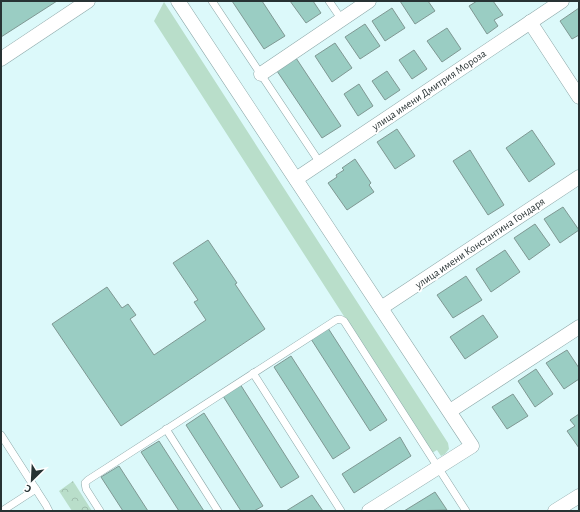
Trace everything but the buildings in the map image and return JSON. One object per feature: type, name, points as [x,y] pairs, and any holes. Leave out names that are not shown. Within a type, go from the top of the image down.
[{"type":"street","points":[[1,59],[88,1]]},
{"type":"street","points":[[178,1],[472,446],[369,511]]},
{"type":"street","points":[[261,74],[369,1]]},
{"type":"street","name":"улица имени Дмитрия Мороза","points":[[296,179],[562,1]]},
{"type":"street","points":[[530,22],[579,97]]},
{"type":"street","name":"улица имени Константина Гондаря","points":[[381,308],[579,177]]},
{"type":"street","points":[[450,412],[579,327]]},
{"type":"street","points":[[555,511],[579,496]]},
{"type":"lane","points":[[212,1],[320,163]]},
{"type":"lane","points":[[329,1],[342,20]]},
{"type":"lane","points":[[100,511],[86,489],[85,484],[88,480],[253,373],[336,320],[340,319],[344,320],[466,511]]},
{"type":"lane","points":[[253,373],[341,511]]},
{"type":"lane","points":[[166,429],[218,511]]},
{"type":"lane","points":[[1,435],[49,511]]},
{"type":"lane","points":[[2,511],[36,489]]},
{"type":"green space","points":[[164,2],[448,443],[449,449],[445,454],[441,456],[437,450],[432,453],[154,21]]},
{"type":"green space","points":[[73,481],[92,511],[72,511],[59,491]]}]
